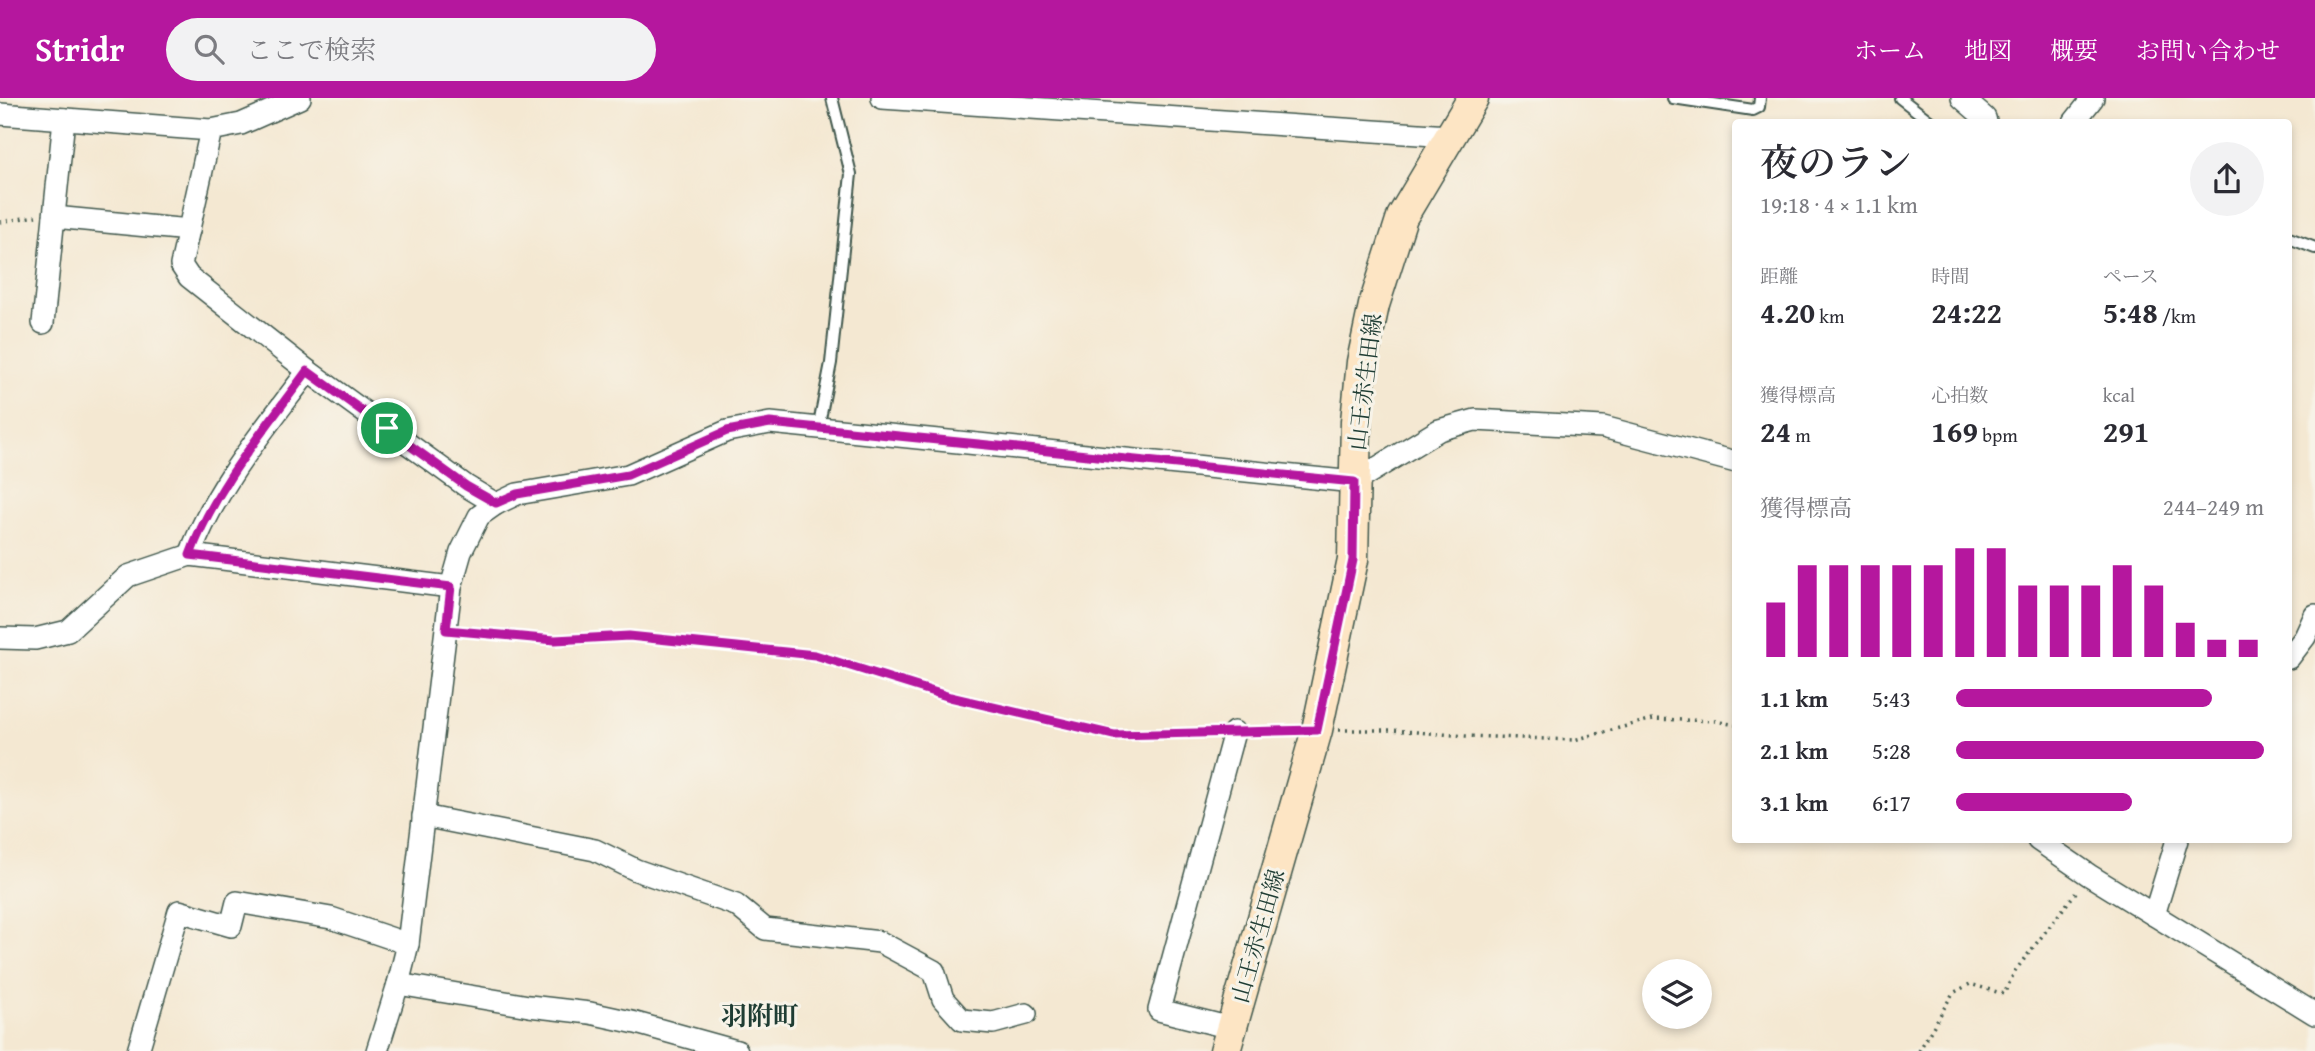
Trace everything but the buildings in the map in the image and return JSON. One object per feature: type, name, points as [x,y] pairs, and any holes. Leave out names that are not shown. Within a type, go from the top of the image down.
[{"type":"main road","name":"山王赤生田線","points":[[1228,1040],[1317,730],[1353,560],[1356,421],[1362,362],[1377,292],[1402,217],[1473,98]]},
{"type":"street","points":[[0,114],[211,130],[241,124],[300,98]]},
{"type":"street","points":[[882,98],[1449,136]]},
{"type":"street","points":[[1962,98],[1984,119]]},
{"type":"street","points":[[2076,119],[2093,98]]},
{"type":"street","points":[[43,323],[64,119]]},
{"type":"street","points":[[211,130],[181,265],[189,277],[307,371],[466,486],[496,503]]},
{"type":"street","points":[[54,217],[189,230]]},
{"type":"street","points":[[190,555],[199,531],[237,467],[307,371]]},
{"type":"street","points":[[377,1051],[408,944],[451,587],[460,552],[479,516],[496,503],[517,494],[628,475],[727,431],[770,423],[1354,482],[1439,430],[1475,420],[1602,427],[1732,461]]},
{"type":"street","points":[[0,638],[35,639],[68,631],[128,576],[190,555],[451,587]]},
{"type":"street","points":[[2292,654],[2315,615]]},
{"type":"street","points":[[1228,1040],[1159,1010],[1234,732]]},
{"type":"street","points":[[423,816],[595,850],[636,870],[736,905],[765,929],[880,942],[934,971],[943,999],[962,1020],[993,1023],[1026,1014]]},
{"type":"street","points":[[2042,843],[2089,875],[2315,1014]]},
{"type":"street","points":[[2154,915],[2176,843]]},
{"type":"street","points":[[138,1051],[179,911],[231,926],[237,902],[331,918],[408,944]]},
{"type":"street","points":[[398,984],[590,1013],[737,1051]]},
{"type":"lane","points":[[818,429],[831,363],[851,174],[832,98]]},
{"type":"lane","points":[[1673,98],[1753,110],[1759,107],[1759,98]]},
{"type":"lane","points":[[1900,98],[1927,119]]},
{"type":"lane","points":[[2292,239],[2315,248]]},
{"type":"path","points":[[0,222],[31,216],[54,217]]},
{"type":"path","points":[[446,630],[555,640],[629,636],[815,655],[950,697],[1114,735],[1392,730],[1574,740],[1653,719],[1715,721],[1732,724]]},
{"type":"path","points":[[1919,1051],[1953,993],[1970,984],[2004,993],[2015,971],[2089,875]]},
{"type":"district","name":"羽附町","points":[[760,1016]]},
{"type":"route","points":[[307,371],[387,428],[466,486],[496,503],[517,494],[628,475],[727,431],[770,423],[1354,482],[1353,560],[1317,730],[1114,735],[950,697],[815,655],[629,636],[555,640],[446,630],[451,587],[190,555],[199,531],[237,467],[307,371]]}]
